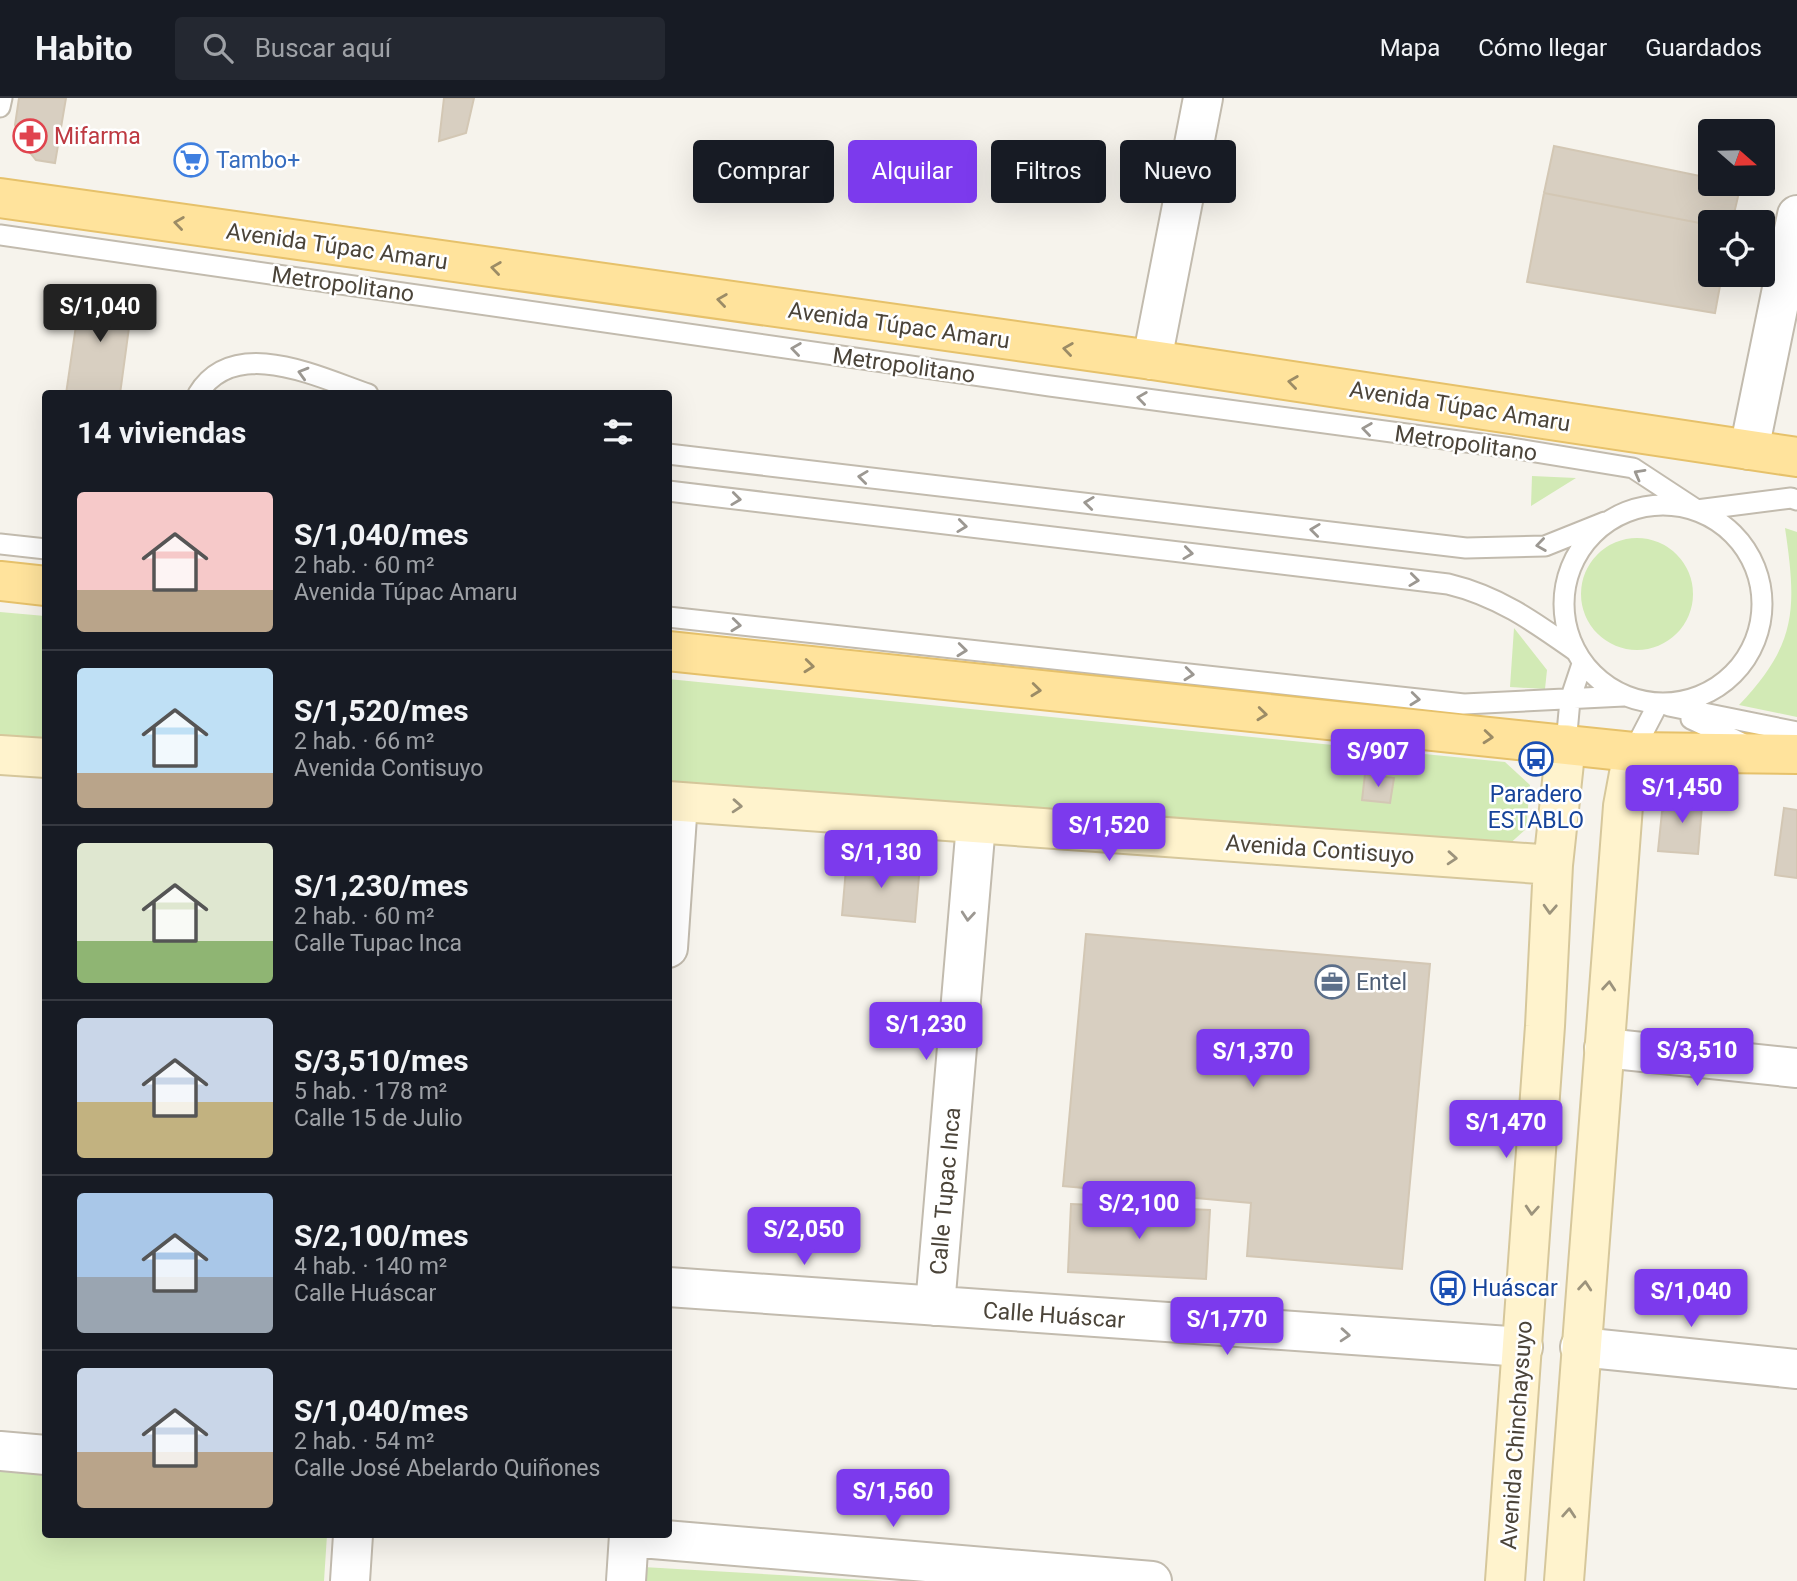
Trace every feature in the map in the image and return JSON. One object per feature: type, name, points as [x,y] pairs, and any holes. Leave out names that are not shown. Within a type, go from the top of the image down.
[{"type":"main road","name":"Avenida Túpac Amaru","points":[[0,198],[1152,360],[1797,457]]},
{"type":"main road","points":[[0,581],[42,586]]},
{"type":"main road","points":[[672,651],[1633,752],[1780,753]]},
{"type":"main road","name":"Avenida Chinchaysuyo","points":[[1505,1581],[1523,1348],[1553,865],[1566,744]]},
{"type":"main road","points":[[1564,1581],[1623,806],[1633,752]]},
{"type":"main road","points":[[0,755],[42,758]]},
{"type":"main road","name":"Avenida Contisuyo","points":[[673,802],[1553,865]]},
{"type":"main road","points":[[1545,1015],[1569,1019],[1578,1028],[1582,1041],[1579,1106],[1598,1122]]},
{"type":"street","points":[[1152,360],[1203,98]]},
{"type":"street","points":[[1749,450],[1797,215]]},
{"type":"street","points":[[672,831],[673,802]]},
{"type":"street","name":"Calle Tupac Inca","points":[[935,1306],[975,824]]},
{"type":"street","points":[[1604,1048],[1797,1068]]},
{"type":"street","name":"Calle Huáscar","points":[[672,1287],[1523,1348]]},
{"type":"street","points":[[1580,1347],[1797,1369]]},
{"type":"street","points":[[0,1451],[42,1455]]},
{"type":"street","points":[[350,1581],[353,1538]]},
{"type":"street","points":[[626,1581],[629,1538]]},
{"type":"street","points":[[647,1538],[962,1573],[1152,1581]]},
{"type":"lane","points":[[0,107],[2,98]]},
{"type":"lane","name":"Metropolitano","points":[[0,235],[1050,386],[1511,448],[1633,468],[1697,510]]},
{"type":"lane","points":[[200,390],[204,383],[221,370],[240,363],[261,363],[297,371],[356,390]]},
{"type":"lane","points":[[672,454],[1466,548],[1545,546],[1634,508],[1666,503],[1697,510],[1722,523],[1742,543],[1755,568],[1762,595],[1760,623],[1751,650],[1726,680],[1712,690],[1686,701],[1658,704]]},
{"type":"lane","points":[[672,491],[1448,584],[1490,596],[1516,609],[1578,657],[1604,685],[1625,696],[1797,732]]},
{"type":"lane","points":[[1697,510],[1791,498],[1797,500]]},
{"type":"lane","points":[[1566,744],[1578,657],[1565,623],[1563,594],[1570,567],[1584,542],[1605,522]]},
{"type":"lane","points":[[0,544],[42,549]]},
{"type":"lane","points":[[672,617],[1464,705],[1625,696]]},
{"type":"lane","points":[[1633,752],[1658,704]]},
{"type":"lane","points":[[1658,704],[1780,753]]},
{"type":"green space","points":[[1532,476],[1576,478],[1531,506]]},
{"type":"green space","points":[[1785,528],[1797,532],[1797,717],[1739,705],[1772,663],[1788,624],[1791,581]]},
{"type":"green space","points":[[1637,538],[1658,543],[1676,555],[1688,573],[1693,594],[1688,615],[1676,633],[1658,645],[1637,650],[1616,645],[1598,633],[1586,615],[1581,594],[1586,573],[1598,555],[1616,543]]},
{"type":"green space","points":[[0,612],[42,616],[42,743],[0,740]]},
{"type":"green space","points":[[1514,628],[1547,670],[1545,689],[1510,687]]},
{"type":"green space","points":[[672,679],[1505,762],[1530,785],[1526,829],[1506,847],[672,787]]},
{"type":"green space","points":[[0,1465],[42,1469],[42,1538],[327,1538],[324,1581],[0,1581]]},
{"type":"green space","points":[[643,1567],[883,1581],[642,1581]]},
{"type":"building","points":[[19,98],[66,98],[55,163],[36,160],[20,140],[15,125]]},
{"type":"building","points":[[444,98],[474,98],[466,133],[439,141]]},
{"type":"building","points":[[1554,146],[1698,176],[1698,196],[1738,196],[1735,210],[1698,210],[1698,223],[1544,193]]},
{"type":"building","points":[[1544,193],[1698,223],[1698,287],[1720,287],[1715,313],[1527,282]]},
{"type":"building","points":[[81,291],[133,298],[121,390],[67,390]]},
{"type":"building","points":[[1365,774],[1394,778],[1390,803],[1362,800]]},
{"type":"building","points":[[1679,793],[1703,795],[1698,854],[1658,851],[1662,812]]},
{"type":"building","points":[[1784,808],[1797,810],[1797,878],[1775,875]]},
{"type":"building","points":[[847,857],[920,865],[915,922],[842,915]]},
{"type":"building","points":[[1086,934],[1430,964],[1402,1269],[1247,1256],[1251,1203],[1063,1186]]},
{"type":"building","points":[[1071,1204],[1210,1210],[1206,1279],[1068,1272]]},
{"type":"place","name":"Mifarma","points":[[30,136]]},
{"type":"place","name":"Tambo+","points":[[191,160]]},
{"type":"place","name":"Paradero ESTABLO","points":[[1536,759]]},
{"type":"place","name":"Entel","points":[[1332,982]]},
{"type":"place","name":"Huáscar","points":[[1448,1288]]}]
